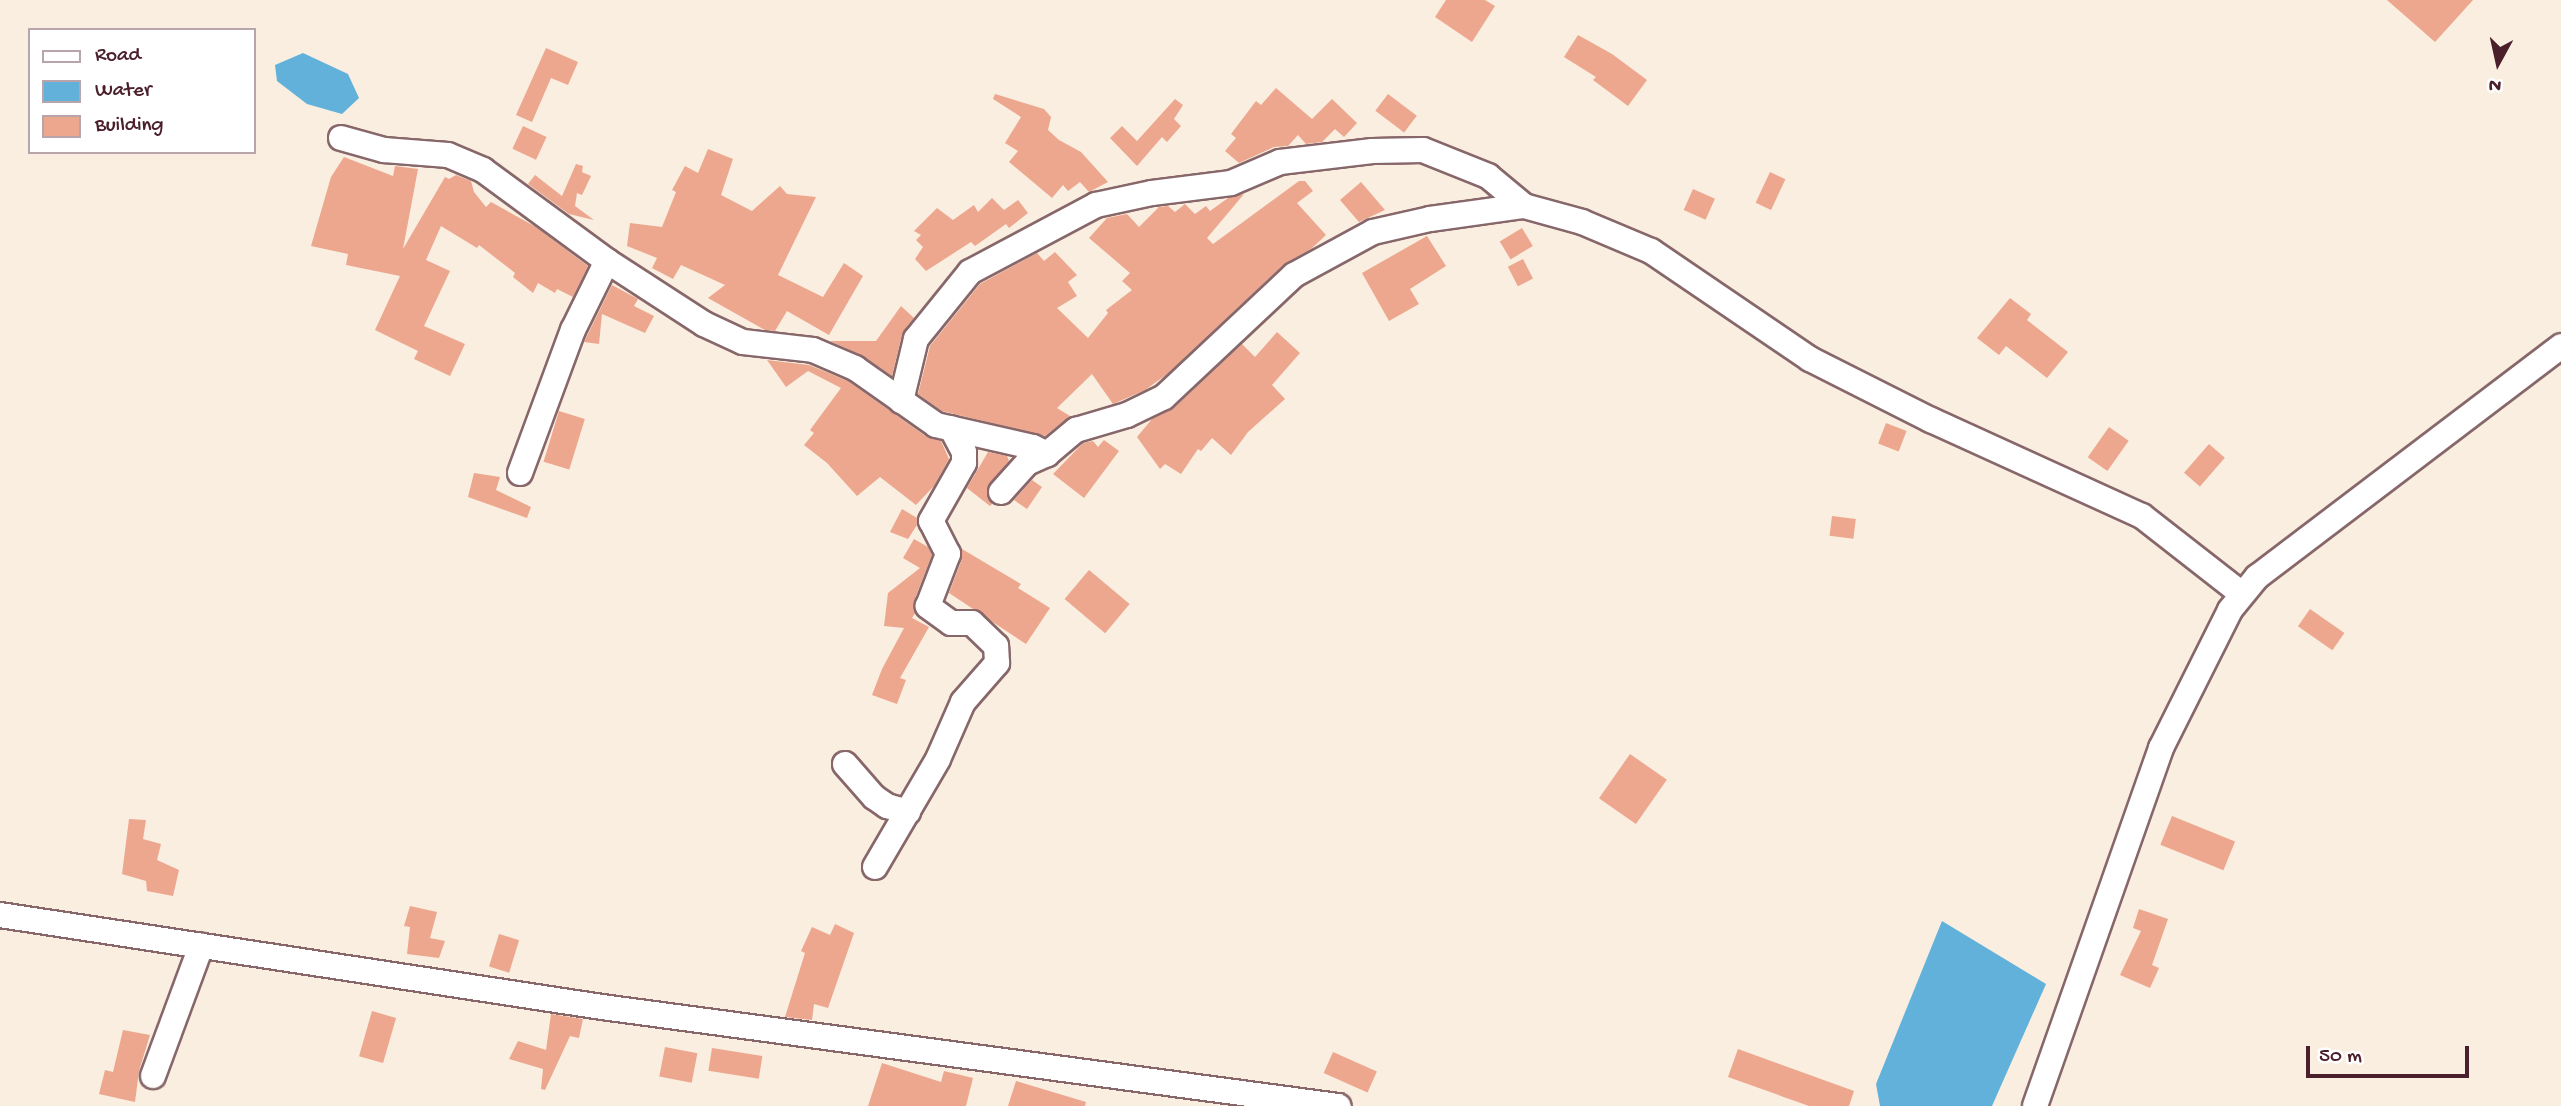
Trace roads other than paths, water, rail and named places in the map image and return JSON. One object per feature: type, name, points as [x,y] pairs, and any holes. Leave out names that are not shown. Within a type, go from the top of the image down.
[{"type":"street","points":[[341,138],[384,150],[448,155],[483,170],[607,261],[713,328],[743,342],[813,350],[855,368],[936,425],[1033,447],[1046,454]]},
{"type":"street","points":[[901,401],[916,339],[970,272],[1096,205],[1152,193],[1231,183],[1280,162],[1371,151],[1423,150],[1489,176],[1524,206]]},
{"type":"street","points":[[1001,492],[1027,463],[1046,454],[1076,430],[1127,415],[1164,397],[1294,275],[1373,232],[1430,219],[1524,206],[1582,222],[1651,251],[1810,359],[1931,420],[2142,516],[2242,594]]},
{"type":"street","points":[[520,473],[573,330],[607,261]]},
{"type":"street","points":[[2035,1106],[2161,748],[2199,670],[2242,594],[2257,577],[2561,346]]},
{"type":"street","points":[[875,867],[949,738],[963,702],[997,663],[996,646],[972,623],[951,623],[928,606],[948,554],[931,521],[964,463],[964,452],[951,428]]},
{"type":"street","points":[[845,764],[874,797],[887,806],[908,812]]},
{"type":"street","points":[[0,915],[601,1007],[1338,1106]]},
{"type":"street","points":[[153,1076],[201,946]]},
{"type":"water","points":[[303,53],[348,74],[359,98],[342,114],[307,104],[277,81],[275,65]]},
{"type":"water","points":[[1942,921],[2046,984],[1992,1106],[1880,1106],[1876,1084]]}]
